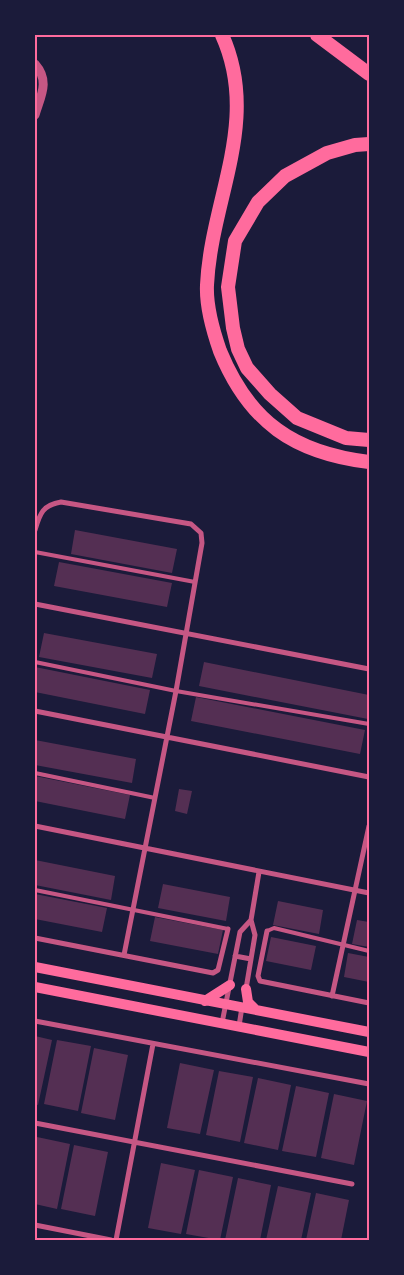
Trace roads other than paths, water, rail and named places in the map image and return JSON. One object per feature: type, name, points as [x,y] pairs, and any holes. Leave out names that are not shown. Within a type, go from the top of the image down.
[{"type":"highway","points":[[222,35],[234,72],[237,106],[234,147],[215,236],[207,286],[213,332],[231,378],[256,413],[288,438],[336,458],[369,462]]},
{"type":"highway","points":[[317,35],[369,74]]},
{"type":"highway","points":[[369,144],[355,145],[326,153],[285,176],[258,202],[235,241],[228,287],[233,328],[238,349],[247,368],[270,394],[297,418],[346,438],[369,440]]},
{"type":"main road","points":[[35,966],[369,1032]]},
{"type":"main road","points":[[205,1001],[230,985]]},
{"type":"main road","points":[[35,986],[369,1052]]},
{"type":"main road","points":[[246,989],[248,1002],[256,1010]]},
{"type":"street","points":[[35,64],[42,73],[44,80],[35,115]]},
{"type":"street","points":[[35,530],[42,510],[51,504],[61,502],[192,524],[201,533],[202,543],[176,691],[124,955]]},
{"type":"street","points":[[35,604],[186,635],[369,669]]},
{"type":"street","points":[[35,711],[369,776]]},
{"type":"street","points":[[35,826],[259,872],[369,892]]},
{"type":"street","points":[[332,996],[368,838],[369,826]]},
{"type":"street","points":[[239,1026],[255,934],[251,920],[259,872]]},
{"type":"street","points":[[222,1023],[240,932],[251,920]]},
{"type":"street","points":[[35,938],[213,973],[218,970],[228,929]]},
{"type":"street","points":[[267,931],[261,956],[260,981],[369,1003]]},
{"type":"street","points":[[235,956],[251,959]]},
{"type":"street","points":[[35,1021],[369,1084]]},
{"type":"street","points":[[116,1240],[154,1044]]},
{"type":"street","points":[[35,1123],[352,1184]]},
{"type":"street","points":[[35,1225],[111,1240]]},
{"type":"lane","points":[[35,552],[195,582]]},
{"type":"lane","points":[[35,662],[176,691],[369,724]]},
{"type":"lane","points":[[35,773],[155,798]]},
{"type":"lane","points":[[35,890],[228,929]]},
{"type":"lane","points":[[267,931],[274,928],[369,951]]}]
